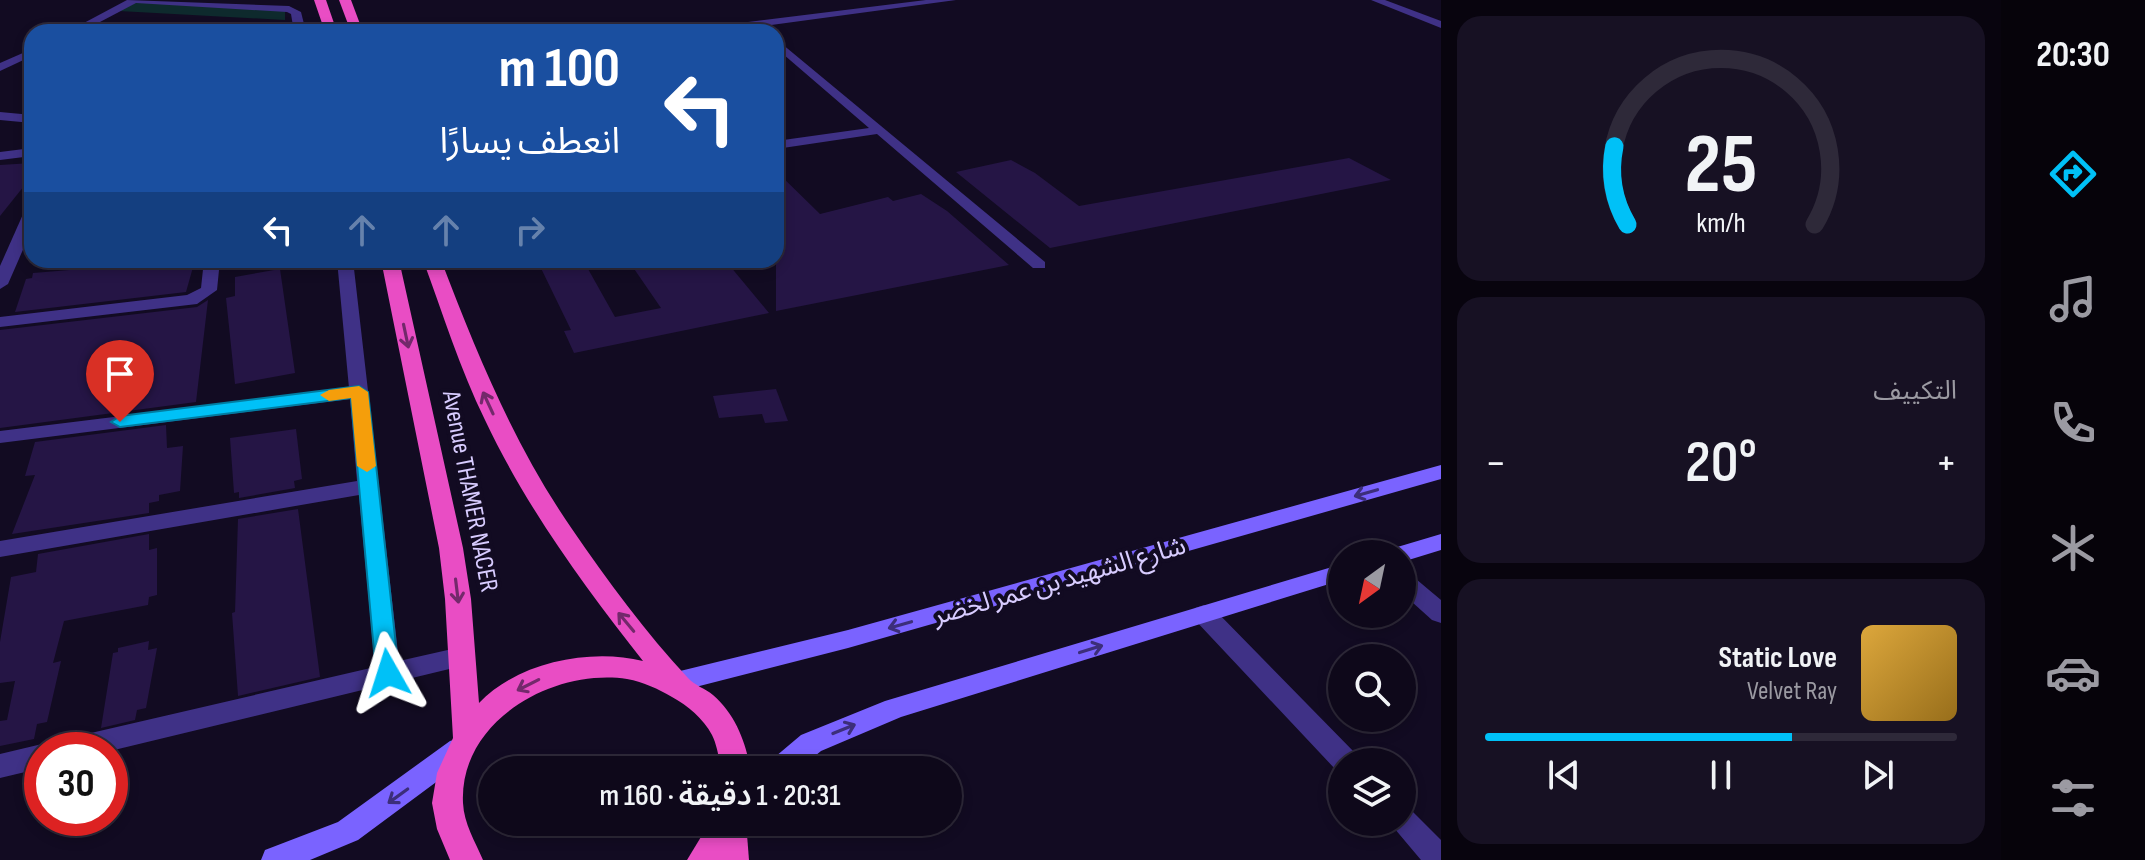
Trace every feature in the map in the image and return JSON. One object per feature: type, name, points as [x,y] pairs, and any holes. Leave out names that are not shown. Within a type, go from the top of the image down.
[{"type":"highway","points":[[320,0],[328,24]]},
{"type":"highway","points":[[345,0],[354,24]]},
{"type":"highway","name":"Avenue THAMER NACER","points":[[392,268],[451,548],[461,657],[464,743]]},
{"type":"highway","name":"Avenue THAMER NACER","points":[[435,268],[484,395],[533,489],[608,601],[676,682]]},
{"type":"highway","points":[[467,860],[454,836],[448,807],[450,777],[464,743],[493,707],[525,685],[563,670],[602,665],[640,670],[676,682],[708,706],[729,738],[733,756]]},
{"type":"highway","points":[[703,860],[719,836]]},
{"type":"highway","points":[[730,836],[733,860]]},
{"type":"main road","name":"شارع الشهيد بن عمر لخضر","points":[[676,682],[848,639],[1441,472]]},
{"type":"main road","points":[[1416,550],[1441,542]]},
{"type":"main road","points":[[796,756],[811,743],[894,709],[1328,576]]},
{"type":"main road","points":[[276,860],[348,831],[464,743]]},
{"type":"street","points":[[88,24],[134,0],[289,9],[296,12],[298,24]]},
{"type":"street","points":[[784,24],[951,0]]},
{"type":"street","points":[[1383,1],[1441,25]]},
{"type":"street","points":[[784,49],[1039,265]]},
{"type":"street","points":[[0,67],[24,56]]},
{"type":"street","points":[[0,116],[24,118]]},
{"type":"street","points":[[784,144],[880,130]]},
{"type":"street","points":[[0,156],[24,153]]},
{"type":"street","points":[[0,284],[24,230]]},
{"type":"street","points":[[10,262],[24,261]]},
{"type":"street","points":[[0,322],[191,300],[209,290],[211,268]]},
{"type":"street","points":[[346,268],[388,673]]},
{"type":"street","points":[[0,437],[359,392]]},
{"type":"street","points":[[0,549],[369,486]]},
{"type":"street","points":[[1416,592],[1441,614]]},
{"type":"street","points":[[1204,614],[1333,748]]},
{"type":"street","points":[[128,735],[461,657]]},
{"type":"street","points":[[0,766],[24,760]]},
{"type":"street","points":[[1416,834],[1441,860]]},
{"type":"green space","points":[[134,2],[285,10],[285,20],[119,11]]},
{"type":"building","points":[[1349,158],[1391,180],[1050,248],[956,172],[1011,160],[1035,173],[1079,206]]},
{"type":"building","points":[[24,164],[24,186],[0,216],[0,165]]},
{"type":"building","points":[[784,179],[820,214],[888,197],[893,201],[921,194],[947,211],[1009,265],[776,311],[776,268],[784,268]]},
{"type":"building","points":[[94,268],[193,268],[186,292],[15,312],[26,279],[32,278],[33,273]]},
{"type":"building","points":[[541,268],[587,268],[615,317],[661,308],[634,268],[732,268],[769,313],[574,353],[564,331],[571,330]]},
{"type":"building","points":[[280,269],[295,373],[235,384],[226,298],[235,296],[235,277]]},
{"type":"building","points":[[208,300],[196,402],[0,428],[0,330],[197,307]]},
{"type":"building","points":[[776,389],[788,421],[765,423],[762,414],[719,418],[713,396]]},
{"type":"building","points":[[166,425],[167,448],[183,446],[180,491],[159,495],[159,501],[149,503],[149,513],[12,534],[35,475],[25,476],[35,442]]},
{"type":"building","points":[[296,429],[302,479],[294,481],[295,488],[239,498],[239,492],[234,493],[230,438]]},
{"type":"building","points":[[298,509],[320,677],[238,696],[232,613],[235,612],[238,519]]},
{"type":"building","points":[[149,534],[149,550],[157,548],[157,595],[149,597],[148,605],[64,621],[53,663],[61,661],[47,722],[37,724],[35,732],[24,732],[24,741],[0,746],[0,721],[7,720],[15,681],[0,683],[0,642],[11,577],[36,572],[38,554]]},
{"type":"building","points":[[149,641],[148,650],[157,648],[146,708],[137,710],[135,720],[101,728],[113,653],[118,652],[118,648]]},
{"type":"slow traffic","points":[[329,395],[359,392],[367,466]]},
{"type":"route","points":[[120,422],[359,392],[388,673]]}]
